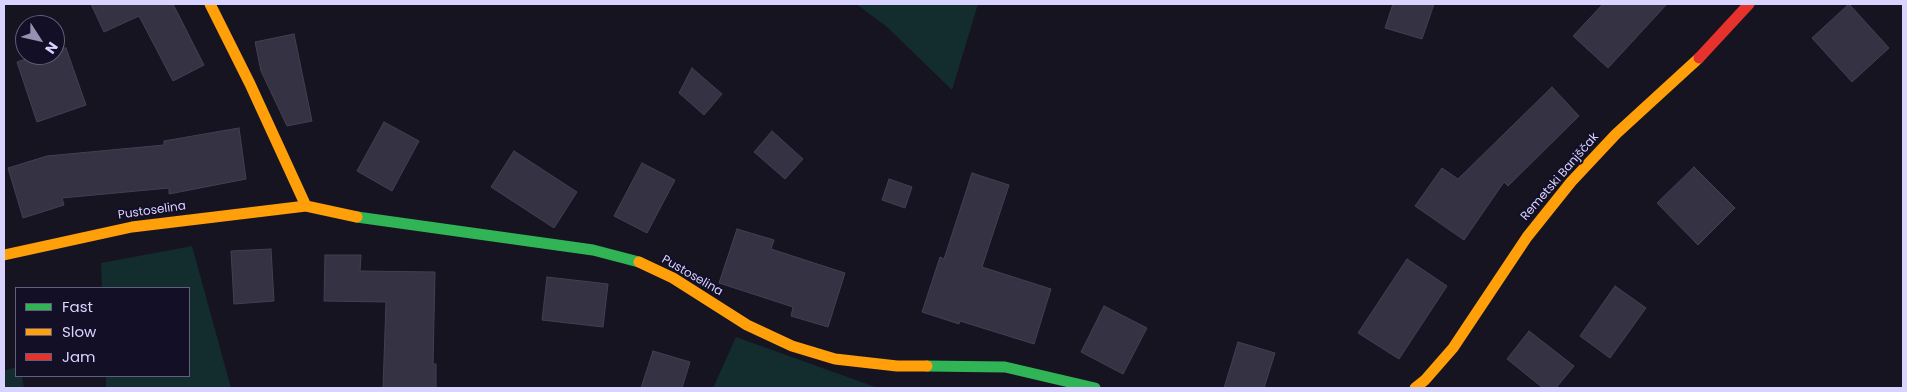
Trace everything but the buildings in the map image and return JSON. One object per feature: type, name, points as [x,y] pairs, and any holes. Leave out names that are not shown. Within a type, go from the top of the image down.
[{"type":"street","points":[[210,4],[250,84],[306,206]]},
{"type":"street","name":"Remetski Banjščak","points":[[1415,388],[1425,380],[1453,348],[1527,237],[1571,182],[1616,134],[1703,54],[1749,4]]},
{"type":"street","name":"Pustoselina","points":[[4,255],[132,227],[306,206],[356,217],[593,250],[636,261],[673,278],[747,325],[792,346],[835,359],[896,366],[966,365],[1005,367],[1094,388]]},
{"type":"green space","points":[[856,4],[978,4],[952,90],[887,27]]},
{"type":"green space","points":[[192,246],[231,388],[106,388],[106,377],[190,377],[190,287],[102,287],[101,263]]},
{"type":"green space","points":[[736,337],[878,388],[713,388]]},
{"type":"green space","points":[[15,367],[15,377],[22,377],[24,388],[4,388],[4,371]]},
{"type":"traffic: fast","points":[[357,217],[593,250],[639,262]]},
{"type":"traffic: fast","points":[[927,366],[1005,367],[1095,388]]},
{"type":"traffic: slow","points":[[210,4],[250,84],[306,206]]},
{"type":"traffic: slow","points":[[1415,388],[1425,380],[1453,348],[1527,237],[1571,182],[1616,134],[1699,58]]},
{"type":"traffic: slow","points":[[4,255],[132,227],[306,206],[357,217]]},
{"type":"traffic: slow","points":[[639,262],[673,278],[747,325],[792,346],[835,359],[897,366],[927,366]]},
{"type":"traffic: jam","points":[[1699,58],[1749,4]]}]
